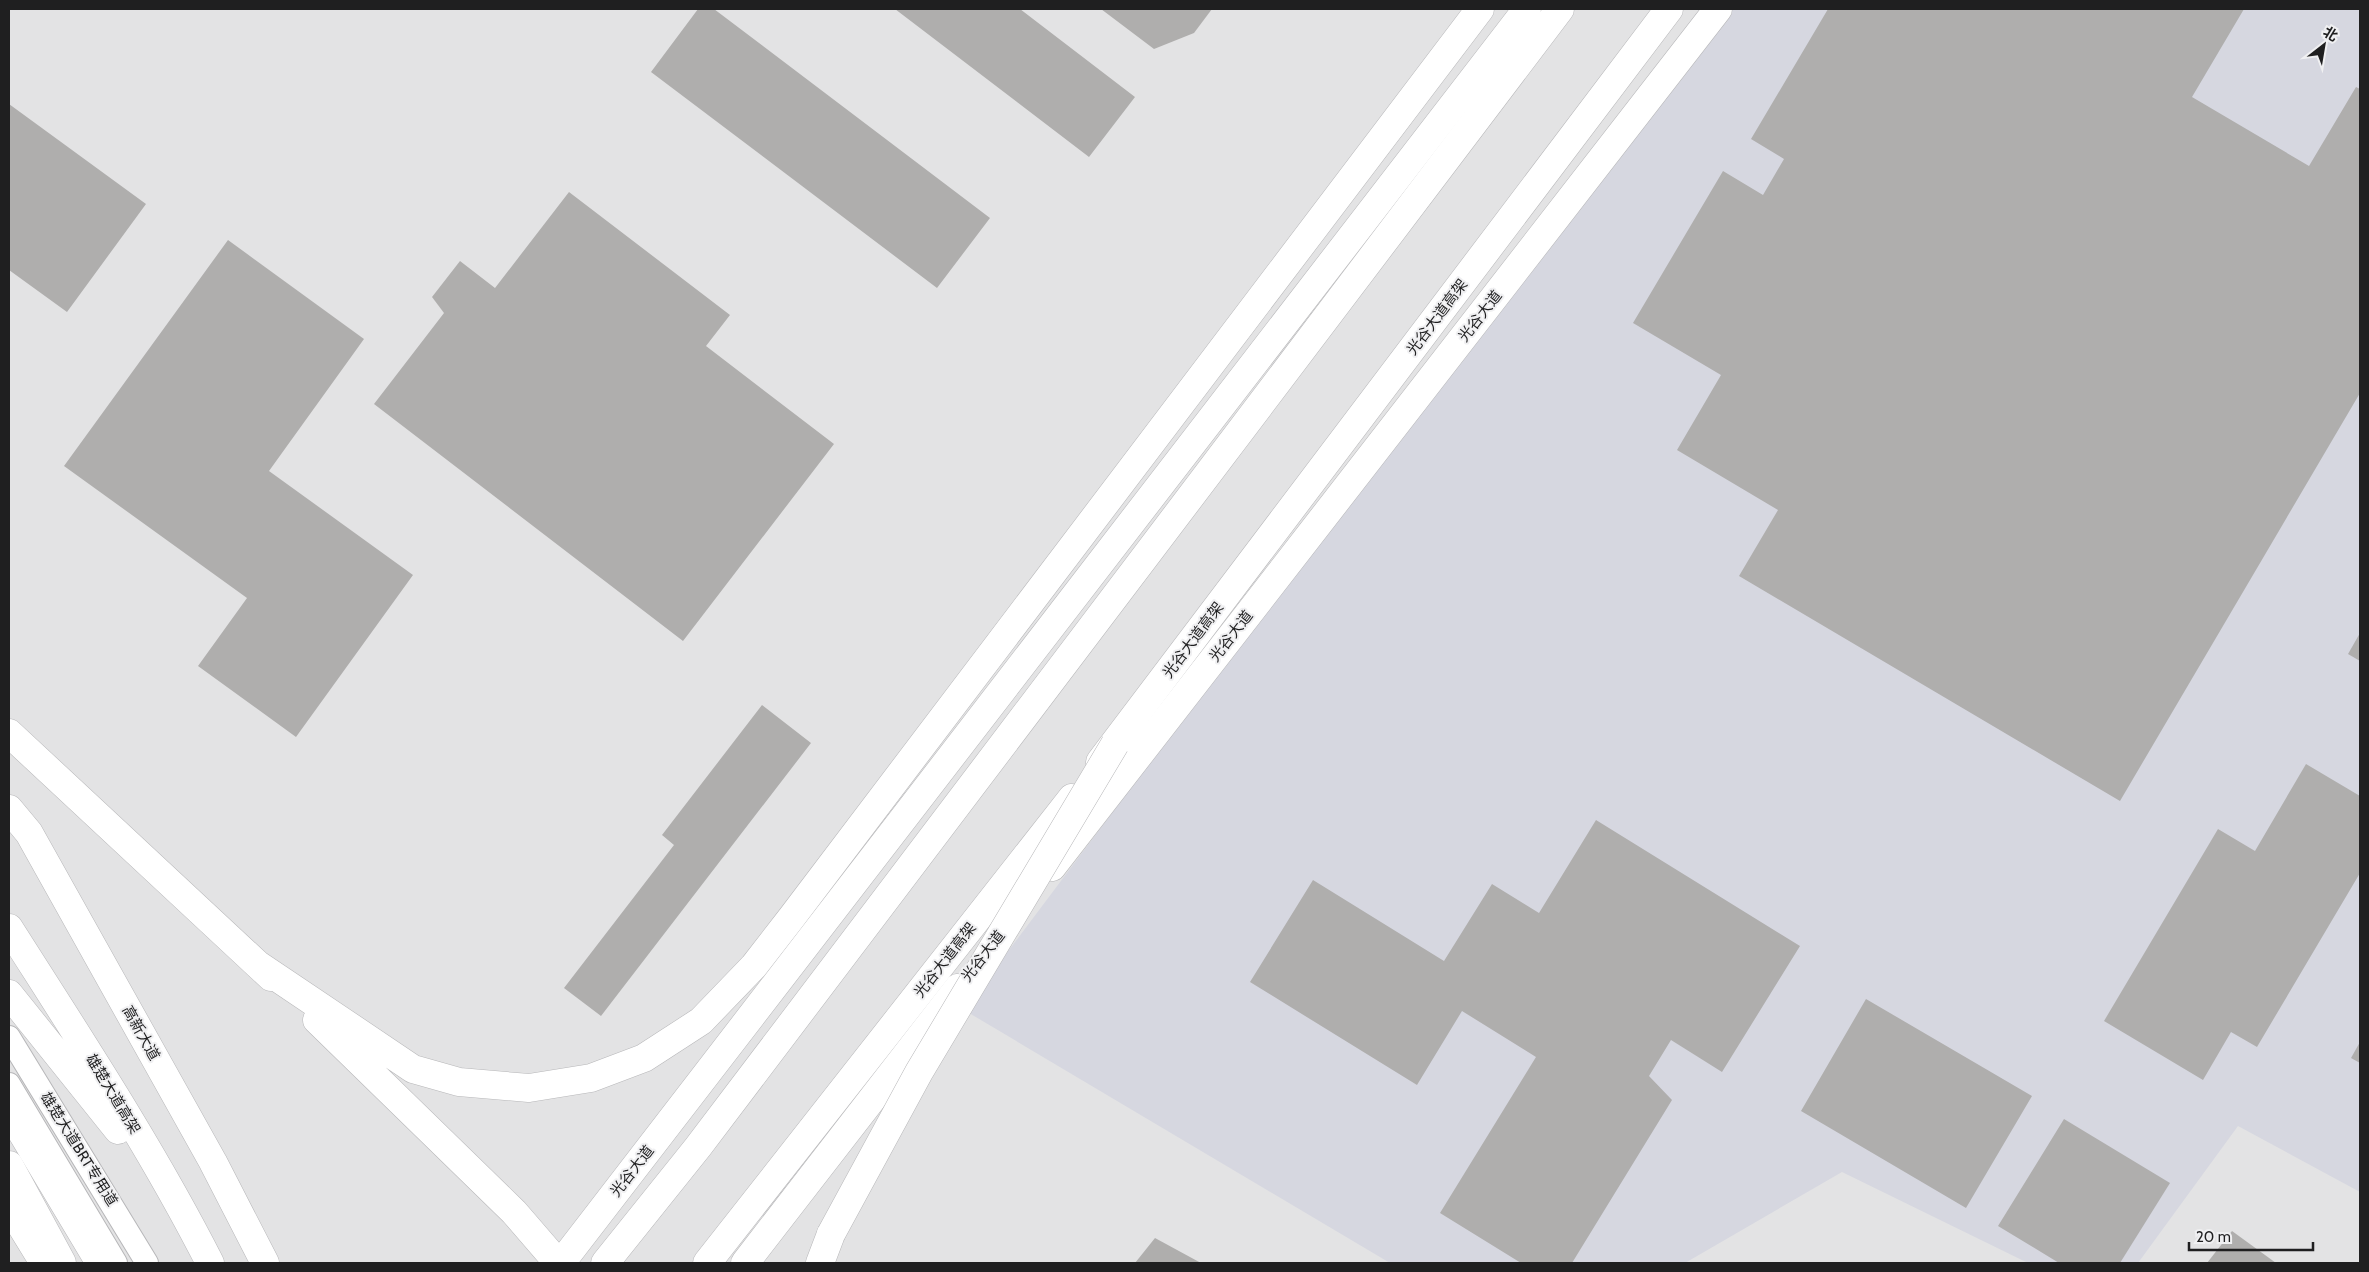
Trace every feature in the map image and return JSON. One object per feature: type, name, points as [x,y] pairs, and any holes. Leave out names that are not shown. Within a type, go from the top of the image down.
[{"type":"main road","points":[[257,964],[412,1069],[459,1082],[529,1088],[591,1078],[644,1058],[701,1022],[754,966],[792,917],[1480,9]]},
{"type":"main road","name":"光谷大道","points":[[559,1263],[1527,9]]},
{"type":"main road","points":[[605,1263],[698,1147],[1560,9]]},
{"type":"main road","name":"光谷大道高架","points":[[707,1263],[1114,744],[1669,9]]},
{"type":"main road","name":"光谷大道","points":[[745,1263],[1718,9]]},
{"type":"main road","points":[[9,733],[396,1095],[514,1212],[559,1263]]},
{"type":"main road","points":[[820,1263],[831,1234],[919,1072],[1114,744]]},
{"type":"main road","name":"高新大道","points":[[9,809],[29,833],[214,1162],[265,1263]]},
{"type":"main road","name":"雄楚大道高架","points":[[9,928],[78,1037],[185,1214],[210,1263]]},
{"type":"main road","points":[[9,994],[185,1214]]},
{"type":"main road","points":[[9,1111],[100,1263]]},
{"type":"main road","points":[[9,1165],[62,1263]]},
{"type":"main road","points":[[9,1206],[44,1263]]},
{"type":"lane","name":"雄楚大道BRT专用道","points":[[9,1037],[147,1263]]},
{"type":"lane","name":"雄楚大道BRT专用道","points":[[9,1084],[116,1263]]},
{"type":"shaded area","points":[[1716,9],[2360,9],[2360,1192],[2238,1126],[2138,1263],[2028,1263],[1842,1172],[1685,1263],[1390,1263],[964,1010]]},
{"type":"building","points":[[698,9],[714,9],[990,218],[937,288],[651,72]]},
{"type":"building","points":[[895,9],[1020,9],[1135,97],[1089,157]]},
{"type":"building","points":[[1101,9],[1212,9],[1194,33],[1154,49]]},
{"type":"building","points":[[1828,9],[2244,9],[2192,97],[2309,166],[2356,87],[2360,89],[2360,393],[2120,801],[1739,576],[1778,510],[1677,450],[1721,375],[1633,323],[1723,171],[1763,195],[1784,159],[1751,139]]},
{"type":"building","points":[[9,104],[146,204],[67,312],[9,270]]},
{"type":"building","points":[[569,192],[730,315],[706,346],[834,444],[683,641],[374,404],[444,313],[432,297],[460,261],[495,288]]},
{"type":"building","points":[[228,240],[364,339],[269,471],[413,575],[296,737],[198,666],[247,598],[64,466]]},
{"type":"building","points":[[2360,633],[2360,661],[2348,654]]},
{"type":"building","points":[[762,705],[811,743],[601,1016],[564,988],[674,845],[662,835]]},
{"type":"building","points":[[2306,764],[2360,796],[2360,873],[2257,1047],[2231,1032],[2203,1080],[2104,1021],[2218,829],[2255,851]]},
{"type":"building","points":[[1596,820],[1800,946],[1722,1072],[1671,1040],[1649,1076],[1672,1100],[1572,1263],[1521,1263],[1440,1213],[1536,1057],[1462,1011],[1417,1085],[1250,982],[1313,880],[1444,961],[1492,884],[1539,913]]},
{"type":"building","points":[[1866,999],[2032,1096],[1966,1208],[1801,1111]]},
{"type":"building","points":[[2360,1042],[2360,1063],[2351,1058]]},
{"type":"building","points":[[2064,1119],[2170,1183],[2120,1263],[2059,1263],[1998,1226]]},
{"type":"building","points":[[2232,1231],[2276,1263],[2207,1263]]},
{"type":"building","points":[[1155,1238],[1201,1263],[1135,1263]]}]
